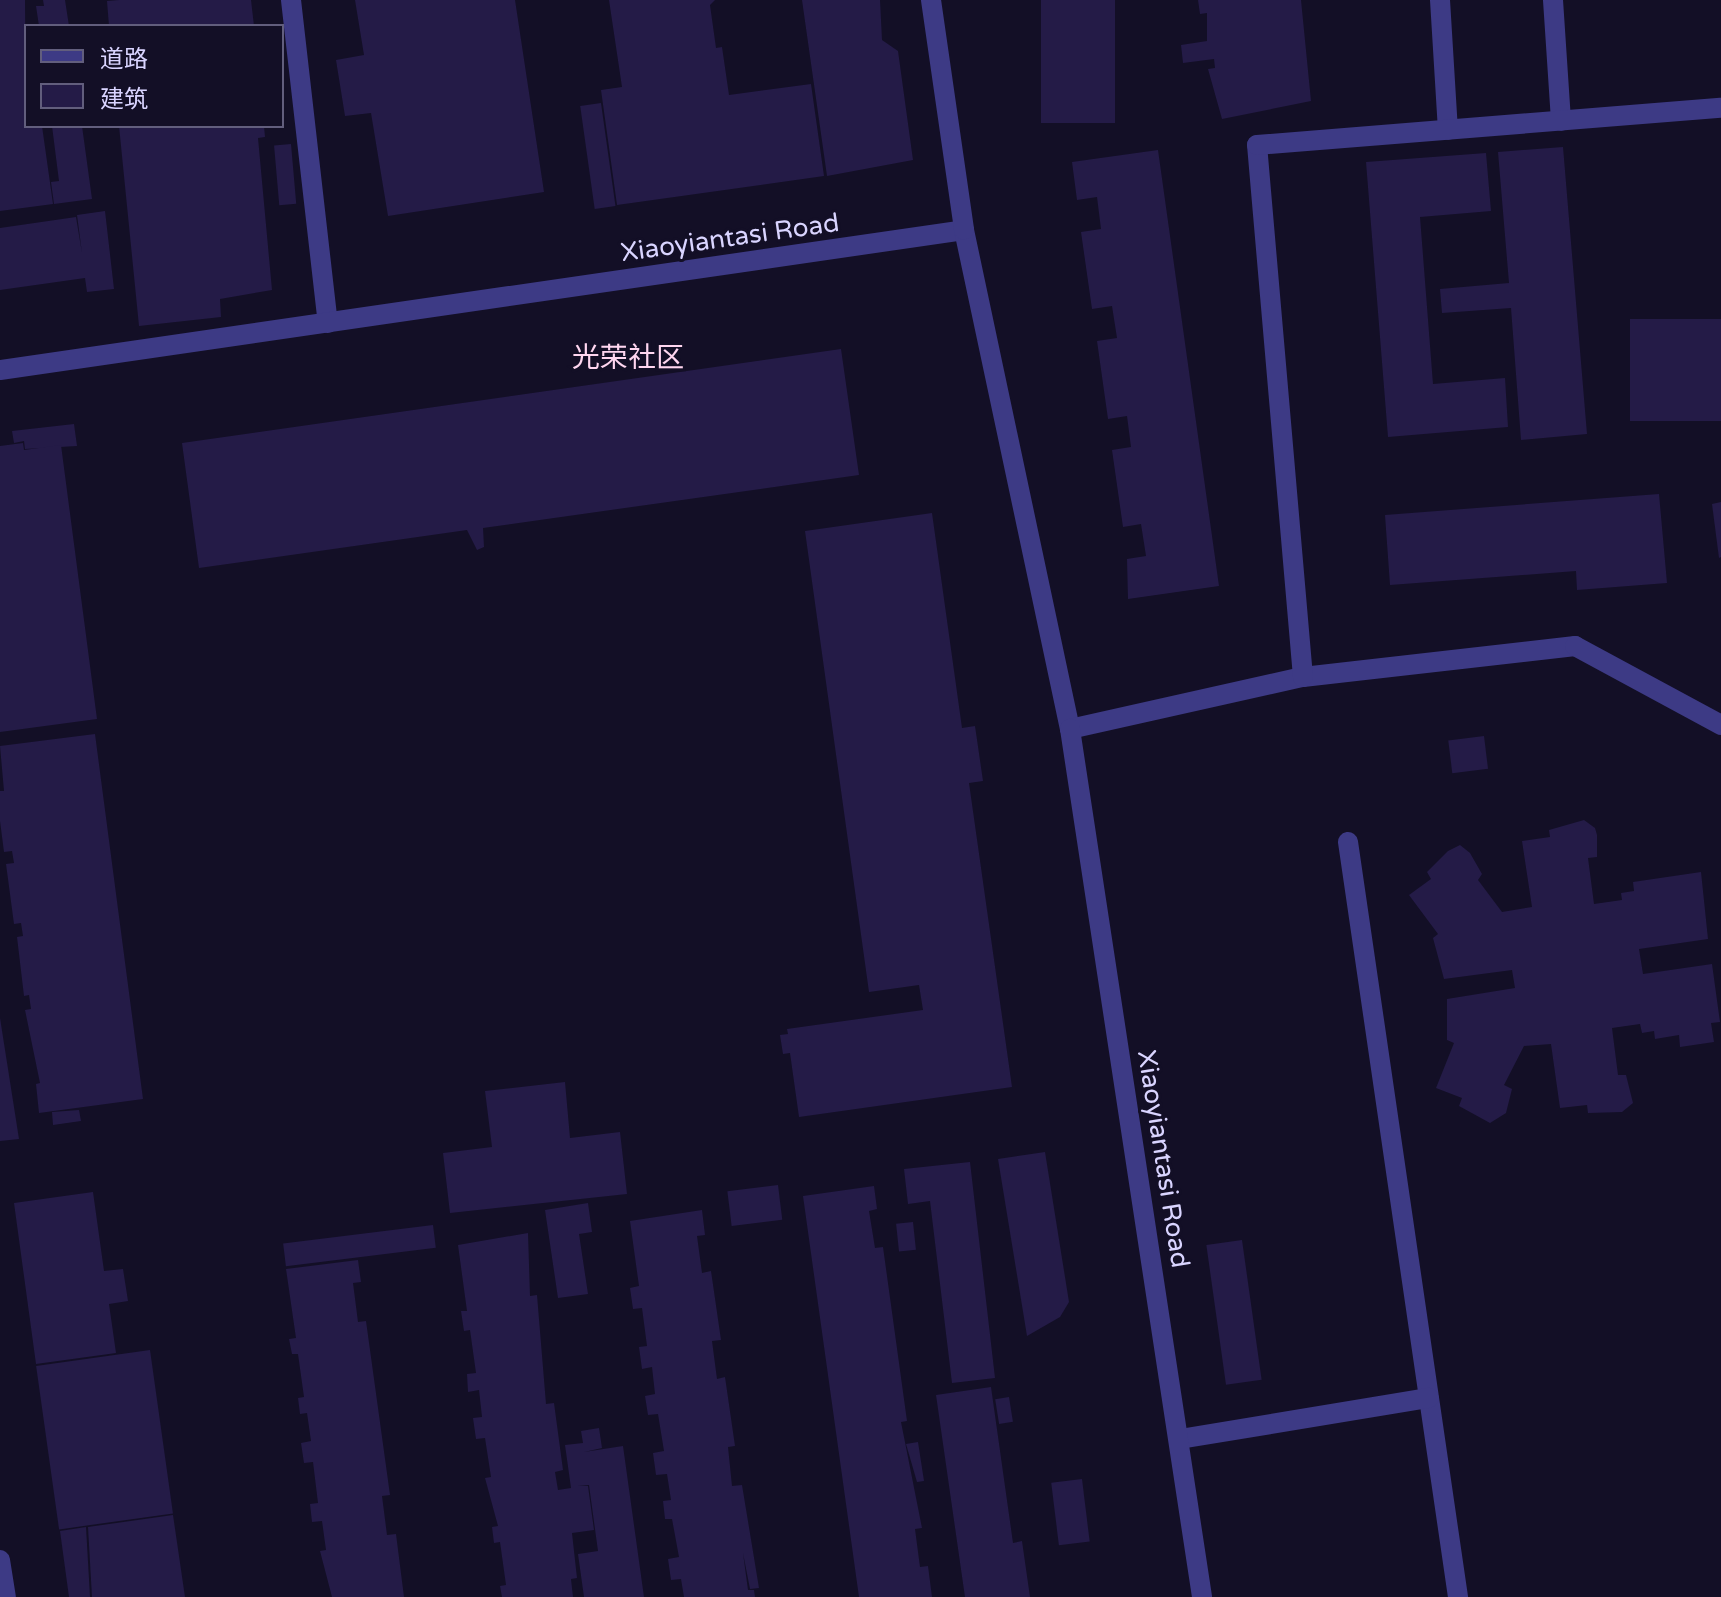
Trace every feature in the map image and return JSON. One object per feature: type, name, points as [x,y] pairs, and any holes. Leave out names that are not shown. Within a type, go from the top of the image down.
[{"type":"street","points":[[291,0],[328,323]]},
{"type":"street","points":[[931,0],[964,230]]},
{"type":"street","points":[[1440,0],[1448,130]]},
{"type":"street","points":[[1553,0],[1561,121]]},
{"type":"street","points":[[1303,677],[1257,145],[1721,108]]},
{"type":"street","name":"Xiaoyiantasi Road","points":[[0,370],[964,230],[1070,729],[1202,1597]]},
{"type":"street","points":[[1070,729],[1303,677],[1575,646],[1721,725]]},
{"type":"street","points":[[1348,842],[1458,1597]]},
{"type":"street","points":[[1180,1439],[1429,1398]]},
{"type":"street","points":[[0,1560],[6,1597]]},
{"type":"building","points":[[0,0],[25,0],[24,128],[42,128],[53,204],[0,211]]},
{"type":"building","points":[[43,0],[65,0],[69,24],[39,24],[36,6],[44,6]]},
{"type":"building","points":[[251,0],[254,24],[109,24],[107,1]]},
{"type":"building","points":[[355,0],[515,0],[544,192],[388,216],[371,113],[345,116],[336,60],[364,55]]},
{"type":"building","points":[[609,0],[715,0],[710,5],[716,48],[722,47],[729,95],[811,84],[824,176],[617,205],[601,90],[622,87]]},
{"type":"building","points":[[802,0],[880,0],[882,40],[898,51],[913,160],[827,176]]},
{"type":"building","points":[[1041,0],[1115,0],[1115,123],[1041,123]]},
{"type":"building","points":[[1198,0],[1301,0],[1311,101],[1222,119],[1208,69],[1215,68],[1214,59],[1183,63],[1181,45],[1207,41],[1207,13],[1200,14]]},
{"type":"building","points":[[601,103],[615,206],[595,209],[580,106]]},
{"type":"building","points":[[52,128],[82,128],[92,199],[54,204],[51,182],[59,181]]},
{"type":"building","points":[[119,128],[264,128],[265,137],[258,138],[272,290],[220,299],[221,317],[139,326]]},
{"type":"building","points":[[291,144],[296,204],[279,205],[274,145]]},
{"type":"building","points":[[1563,147],[1587,434],[1521,440],[1511,308],[1442,313],[1440,289],[1509,283],[1498,152]]},
{"type":"building","points":[[1158,150],[1219,586],[1128,599],[1127,559],[1146,556],[1141,524],[1123,527],[1112,450],[1131,447],[1127,416],[1108,419],[1097,341],[1117,338],[1112,306],[1092,309],[1081,232],[1101,229],[1097,197],[1077,200],[1072,162]]},
{"type":"building","points":[[1486,153],[1491,211],[1420,217],[1433,384],[1505,378],[1508,427],[1388,437],[1366,162]]},
{"type":"building","points":[[105,211],[114,289],[87,292],[85,278],[0,290],[0,228],[76,217],[82,253],[77,215]]},
{"type":"building","points":[[1630,319],[1721,319],[1721,421],[1630,421]]},
{"type":"building","points":[[841,349],[859,475],[483,528],[484,547],[477,550],[467,530],[199,568],[182,443]]},
{"type":"building","points":[[74,424],[77,446],[25,449],[24,441],[14,443],[12,431]]},
{"type":"building","points":[[23,443],[24,450],[61,445],[97,719],[0,732],[0,446]]},
{"type":"building","points":[[1659,494],[1667,583],[1577,590],[1576,571],[1390,585],[1385,515]]},
{"type":"building","points":[[1721,502],[1721,557],[1719,558],[1712,504]]},
{"type":"building","points":[[932,513],[962,728],[975,726],[983,781],[969,783],[1012,1087],[799,1117],[790,1053],[783,1054],[780,1035],[788,1034],[787,1029],[923,1010],[919,985],[869,992],[805,531]]},
{"type":"building","points":[[95,734],[143,1099],[39,1113],[36,1084],[40,1083],[25,1010],[31,1009],[29,995],[24,996],[17,937],[23,936],[21,923],[14,924],[6,864],[14,863],[12,851],[4,852],[0,821],[0,791],[4,791],[0,746]]},
{"type":"building","points":[[1484,736],[1488,769],[1452,773],[1448,740]]},
{"type":"building","points":[[1584,820],[1595,828],[1597,835],[1597,857],[1588,858],[1594,904],[1622,900],[1621,893],[1634,891],[1633,882],[1701,872],[1708,939],[1639,949],[1643,974],[1712,964],[1720,1022],[1711,1023],[1714,1042],[1680,1047],[1679,1035],[1655,1039],[1654,1031],[1642,1033],[1640,1024],[1612,1028],[1618,1075],[1626,1075],[1633,1103],[1622,1112],[1588,1113],[1587,1105],[1560,1108],[1551,1044],[1524,1046],[1504,1085],[1512,1089],[1506,1113],[1490,1123],[1459,1106],[1462,1098],[1436,1088],[1454,1043],[1447,1040],[1447,999],[1515,988],[1512,970],[1444,979],[1433,938],[1438,934],[1409,895],[1431,879],[1427,872],[1448,851],[1460,845],[1470,853],[1482,874],[1478,880],[1502,912],[1532,907],[1522,841],[1550,837],[1549,830]]},
{"type":"building","points":[[0,1018],[19,1139],[0,1141]]},
{"type":"building","points":[[565,1082],[570,1138],[620,1132],[627,1194],[450,1213],[443,1153],[492,1147],[485,1091]]},
{"type":"building","points":[[79,1110],[81,1121],[53,1125],[52,1112]]},
{"type":"building","points":[[1045,1152],[1069,1302],[1060,1317],[1027,1336],[998,1159]]},
{"type":"building","points":[[970,1162],[995,1378],[952,1383],[930,1201],[908,1204],[904,1169]]},
{"type":"building","points":[[778,1185],[782,1220],[732,1226],[727,1191]]},
{"type":"building","points":[[874,1186],[877,1209],[869,1211],[875,1248],[883,1247],[907,1421],[901,1422],[922,1528],[915,1529],[920,1567],[928,1566],[932,1597],[859,1597],[803,1196]]},
{"type":"building","points":[[93,1192],[104,1271],[123,1269],[128,1301],[109,1304],[116,1353],[36,1364],[14,1203]]},
{"type":"building","points":[[588,1203],[592,1232],[579,1234],[588,1294],[558,1298],[545,1210]]},
{"type":"building","points":[[702,1210],[705,1235],[697,1236],[702,1273],[711,1271],[721,1340],[712,1341],[717,1379],[725,1377],[735,1446],[728,1447],[732,1486],[742,1485],[759,1588],[750,1589],[743,1553],[748,1590],[754,1590],[755,1597],[684,1597],[681,1579],[671,1580],[668,1559],[679,1557],[672,1519],[665,1519],[663,1501],[671,1500],[667,1474],[656,1475],[653,1453],[664,1451],[658,1414],[648,1415],[645,1396],[655,1394],[652,1367],[642,1369],[639,1347],[647,1346],[642,1308],[633,1309],[630,1288],[639,1286],[630,1221]]},
{"type":"building","points":[[913,1222],[916,1250],[899,1252],[896,1224]]},
{"type":"building","points":[[433,1225],[436,1248],[286,1266],[283,1243]]},
{"type":"building","points":[[528,1233],[530,1296],[537,1295],[546,1404],[554,1403],[563,1470],[555,1472],[558,1490],[571,1488],[565,1445],[583,1443],[581,1431],[599,1428],[602,1448],[584,1452],[623,1446],[644,1597],[584,1597],[578,1554],[598,1551],[589,1485],[578,1486],[588,1486],[594,1530],[572,1533],[577,1578],[571,1579],[573,1597],[502,1597],[500,1586],[506,1585],[500,1542],[494,1543],[492,1527],[498,1526],[485,1478],[491,1477],[485,1438],[476,1439],[473,1418],[482,1417],[479,1390],[468,1392],[467,1374],[476,1373],[470,1330],[464,1331],[461,1311],[467,1311],[458,1245]]},
{"type":"building","points":[[1242,1240],[1262,1380],[1226,1385],[1206,1245]]},
{"type":"building","points":[[358,1260],[361,1282],[353,1283],[358,1322],[366,1321],[390,1495],[382,1496],[387,1535],[396,1534],[404,1597],[332,1597],[320,1551],[326,1550],[322,1521],[312,1522],[310,1504],[318,1503],[313,1462],[304,1463],[301,1443],[311,1441],[307,1413],[300,1414],[298,1398],[304,1397],[298,1354],[292,1354],[289,1339],[296,1338],[286,1269]]},
{"type":"building","points":[[150,1350],[173,1513],[59,1529],[36,1366]]},
{"type":"building","points":[[991,1387],[1013,1543],[1022,1541],[1030,1597],[965,1597],[936,1395]]},
{"type":"building","points":[[1009,1397],[1013,1422],[999,1424],[995,1399]]},
{"type":"building","points":[[918,1442],[924,1481],[917,1482],[906,1444]]},
{"type":"building","points":[[1082,1479],[1090,1542],[1059,1545],[1051,1483]]},
{"type":"building","points":[[173,1515],[185,1597],[92,1597],[88,1527]]},
{"type":"building","points":[[86,1527],[90,1597],[69,1597],[60,1531]]},
{"type":"district","name":"光荣社区","points":[[628,358]]}]
